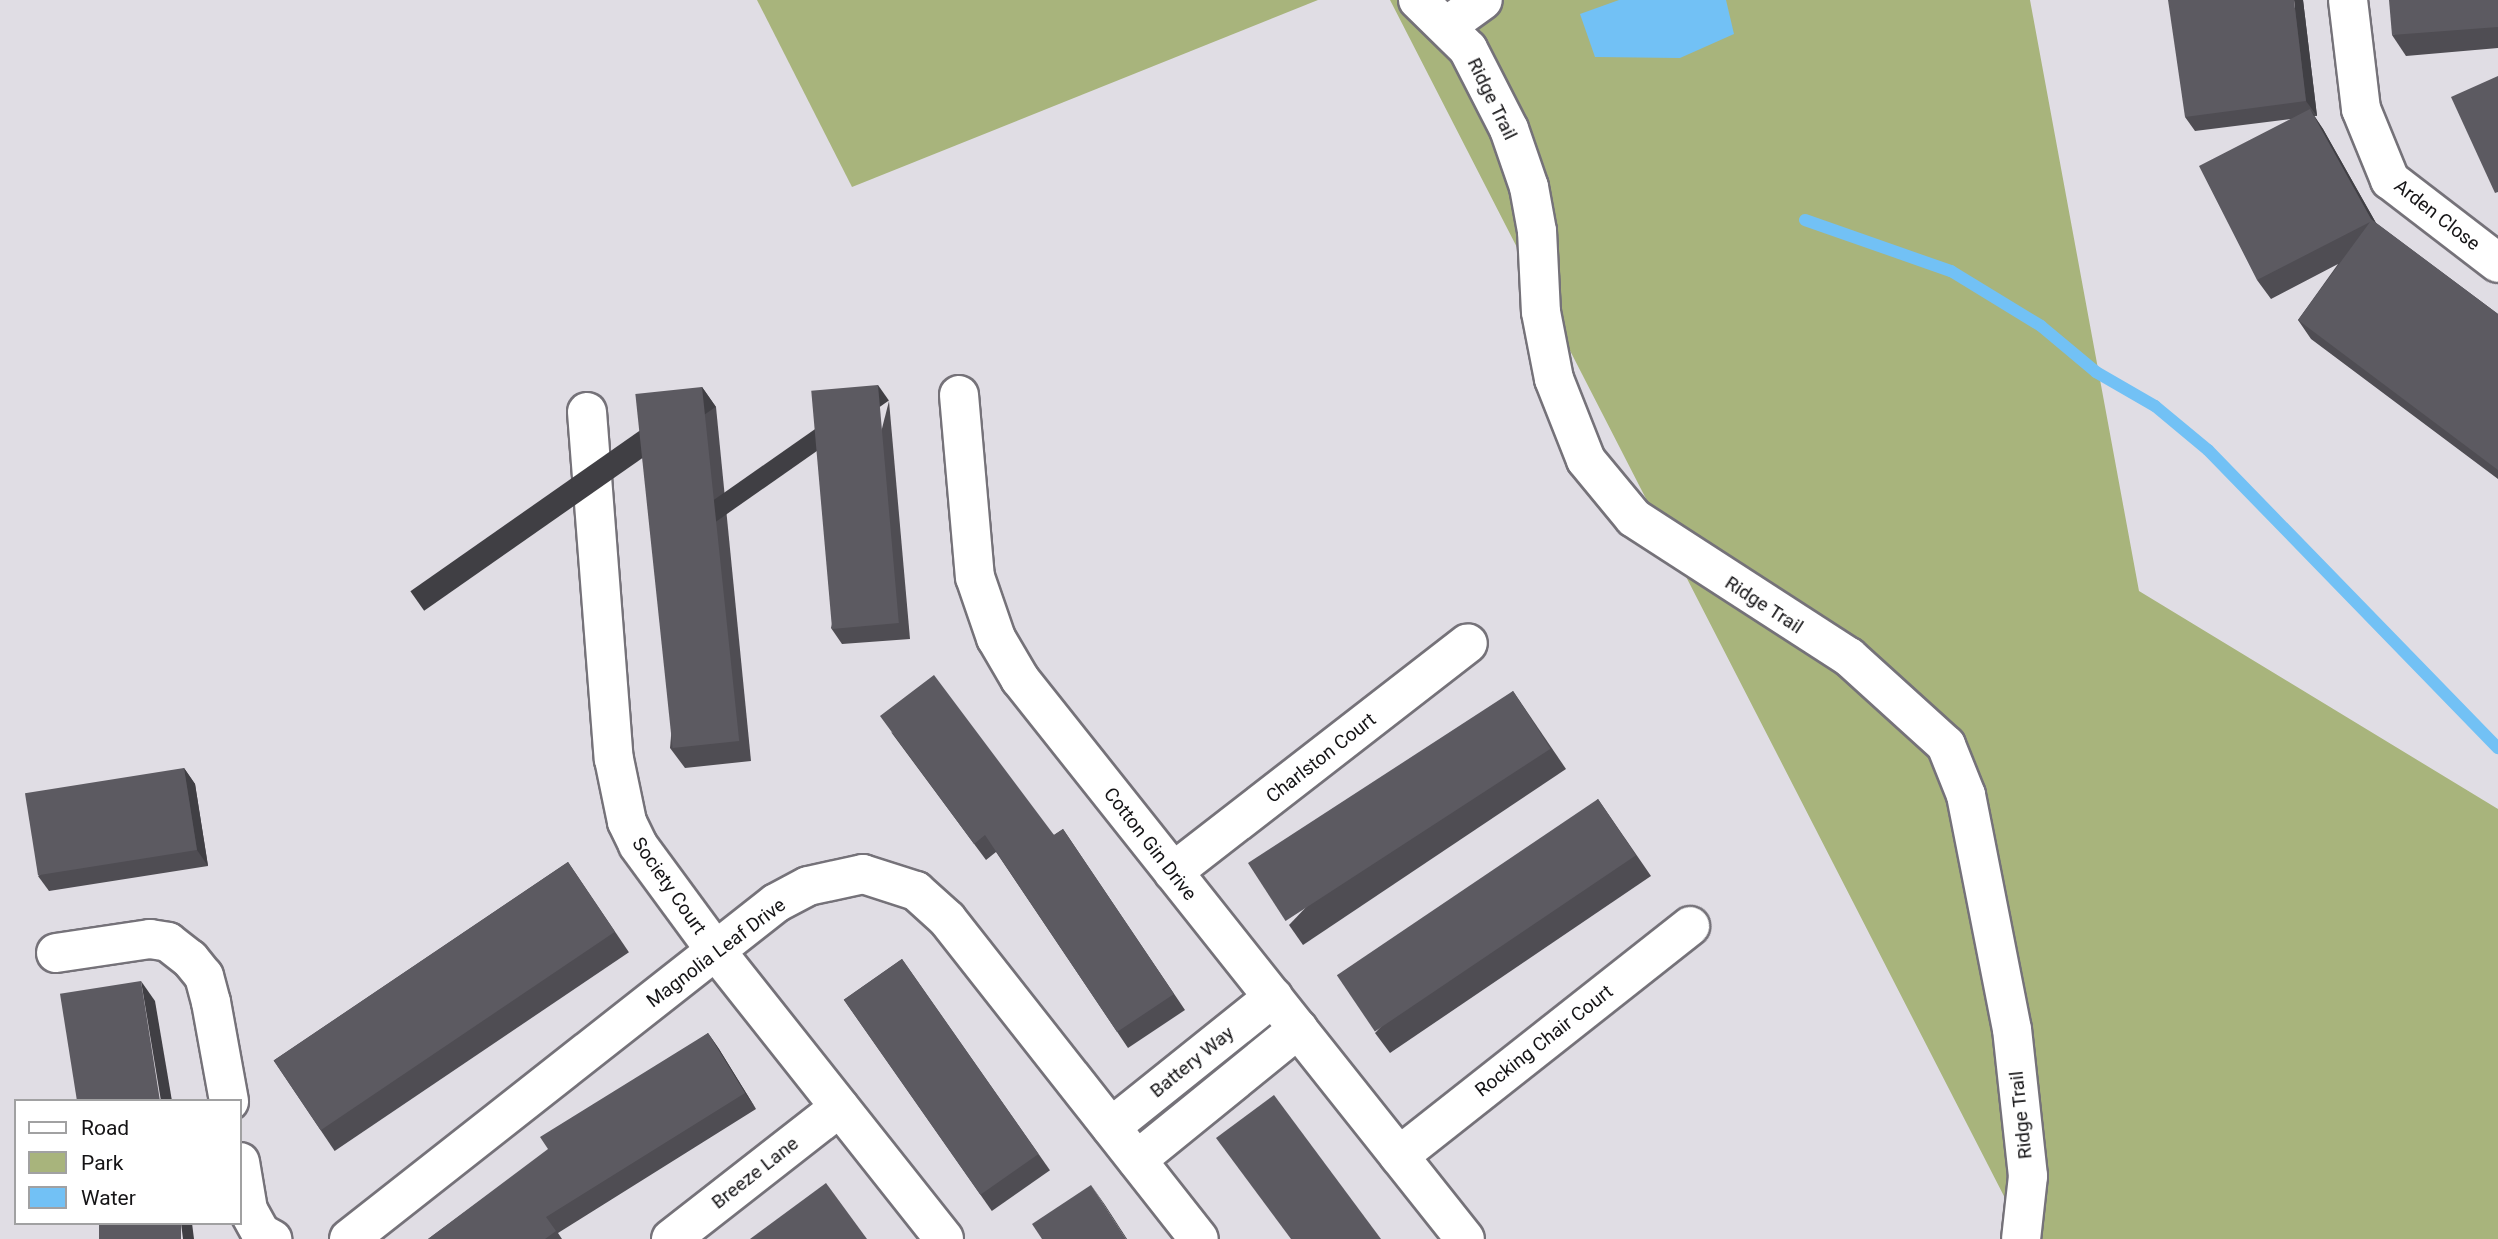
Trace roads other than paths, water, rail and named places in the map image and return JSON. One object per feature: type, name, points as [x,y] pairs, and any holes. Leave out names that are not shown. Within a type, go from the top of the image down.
[{"type":"street","name":"Ridge Trail","points":[[1418,0],[1447,26],[1487,84],[1529,187],[1537,231],[1541,312],[1554,379],[1586,460],[1634,519],[1849,657],[1946,745],[1966,795],[2012,1029],[2028,1175],[2021,1239]]},
{"type":"street","points":[[1447,26],[1483,0]]},
{"type":"street","name":"Arden Close","points":[[2348,0],[2361,109],[2390,180],[2498,263]]},
{"type":"street","name":"Cotton Gin Drive","points":[[959,395],[973,563],[996,638],[1020,679],[1465,1239]]},
{"type":"street","name":"Society Court","points":[[587,412],[618,790],[638,845],[716,951],[944,1239]]},
{"type":"street","name":"Charlston Court","points":[[1173,872],[1468,643]]},
{"type":"street","name":"Magnolia Leaf Drive","points":[[349,1239],[776,903],[808,886],[863,874],[904,886],[947,919],[1199,1239]]},
{"type":"street","name":"Rocking Chair Court","points":[[1399,1156],[1690,926]]},
{"type":"street","points":[[56,953],[150,939],[168,942],[190,959],[204,976],[229,1099]]},
{"type":"street","name":"Battery Way","points":[[1111,1127],[1273,997]]},
{"type":"street","points":[[1137,1160],[1298,1029]]},
{"type":"street","name":"Breeze Lane","points":[[671,1239],[840,1107]]},
{"type":"street","points":[[242,1174],[248,1210],[261,1233],[272,1239]]},
{"type":"water","points":[[1619,0],[1726,0],[1734,34],[1680,58],[1595,57],[1580,14]]},
{"type":"waterway","points":[[1805,220],[1951,271],[2041,326],[2096,372],[2155,406],[2208,450],[2498,748]]}]
